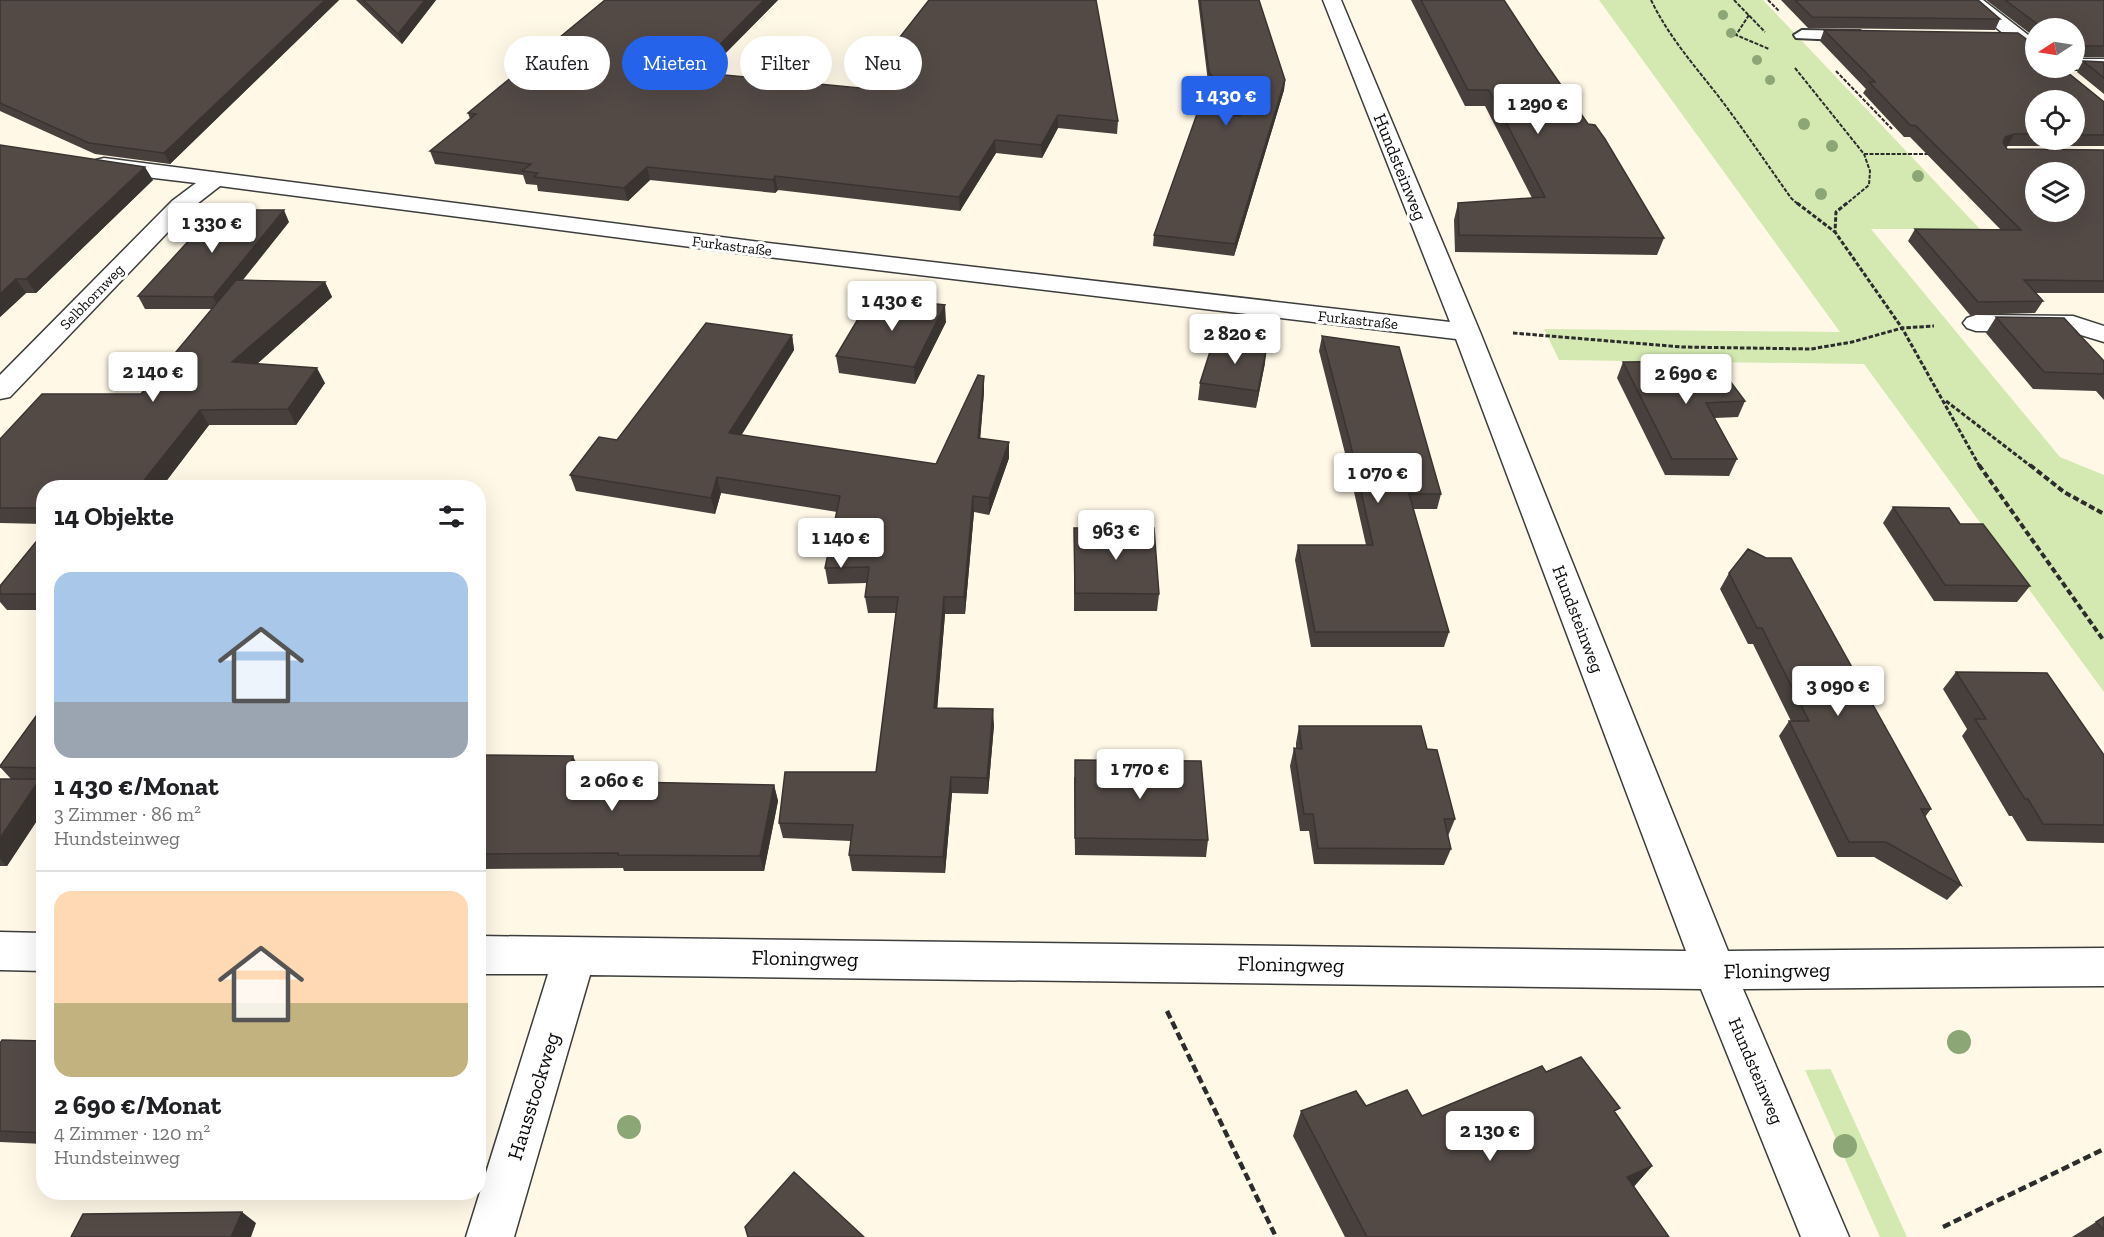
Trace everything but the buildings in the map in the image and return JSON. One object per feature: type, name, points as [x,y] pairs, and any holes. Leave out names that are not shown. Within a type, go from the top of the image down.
[{"type":"street","name":"Hundsteinweg","points":[[1332,0],[1467,332],[1714,970],[1825,1237]]},
{"type":"street","points":[[1972,0],[2025,42]]},
{"type":"street","points":[[2085,65],[2104,65]]},
{"type":"street","points":[[2068,78],[2077,85]]},
{"type":"street","name":"Furkastraße","points":[[87,163],[213,181],[768,250],[1467,332]]},
{"type":"street","name":"Selbhornweg","points":[[0,391],[180,206],[213,181]]},
{"type":"street","points":[[1976,323],[2073,324],[2104,334]]},
{"type":"street","points":[[0,951],[36,952]]},
{"type":"street","name":"Floningweg","points":[[486,955],[1714,970],[2104,968]]},
{"type":"street","name":"Hausstockweg","points":[[490,1237],[575,956]]},
{"type":"lane","points":[[1802,35],[1874,36]]},
{"type":"lane","points":[[1993,37],[2018,37]]},
{"type":"path","points":[[1651,0],[1661,21],[1682,53],[1719,97],[1791,198],[1835,232],[1902,328],[1944,400],[1984,476],[2104,641]]},
{"type":"path","points":[[1734,0],[1768,35]]},
{"type":"path","points":[[1749,15],[1736,35],[1776,52]]},
{"type":"path","points":[[1793,66],[1864,153],[1870,171],[1869,185],[1836,212],[1835,232]]},
{"type":"path","points":[[1864,153],[1930,154]]},
{"type":"path","points":[[1467,332],[1527,334],[1682,347],[1811,349],[1852,342],[1902,328]]},
{"type":"path","points":[[1944,400],[2064,492],[2104,514]]},
{"type":"path","points":[[1162,1003],[1276,1237]]},
{"type":"path","points":[[1943,1227],[2104,1149]]},
{"type":"green space","points":[[1599,0],[1763,0],[1980,229],[1871,229],[2060,457],[2104,475],[2104,692],[1864,364],[1559,360],[1544,329],[1840,332]]},
{"type":"green space","points":[[1831,1069],[1907,1237],[1880,1237],[1805,1070]]}]
